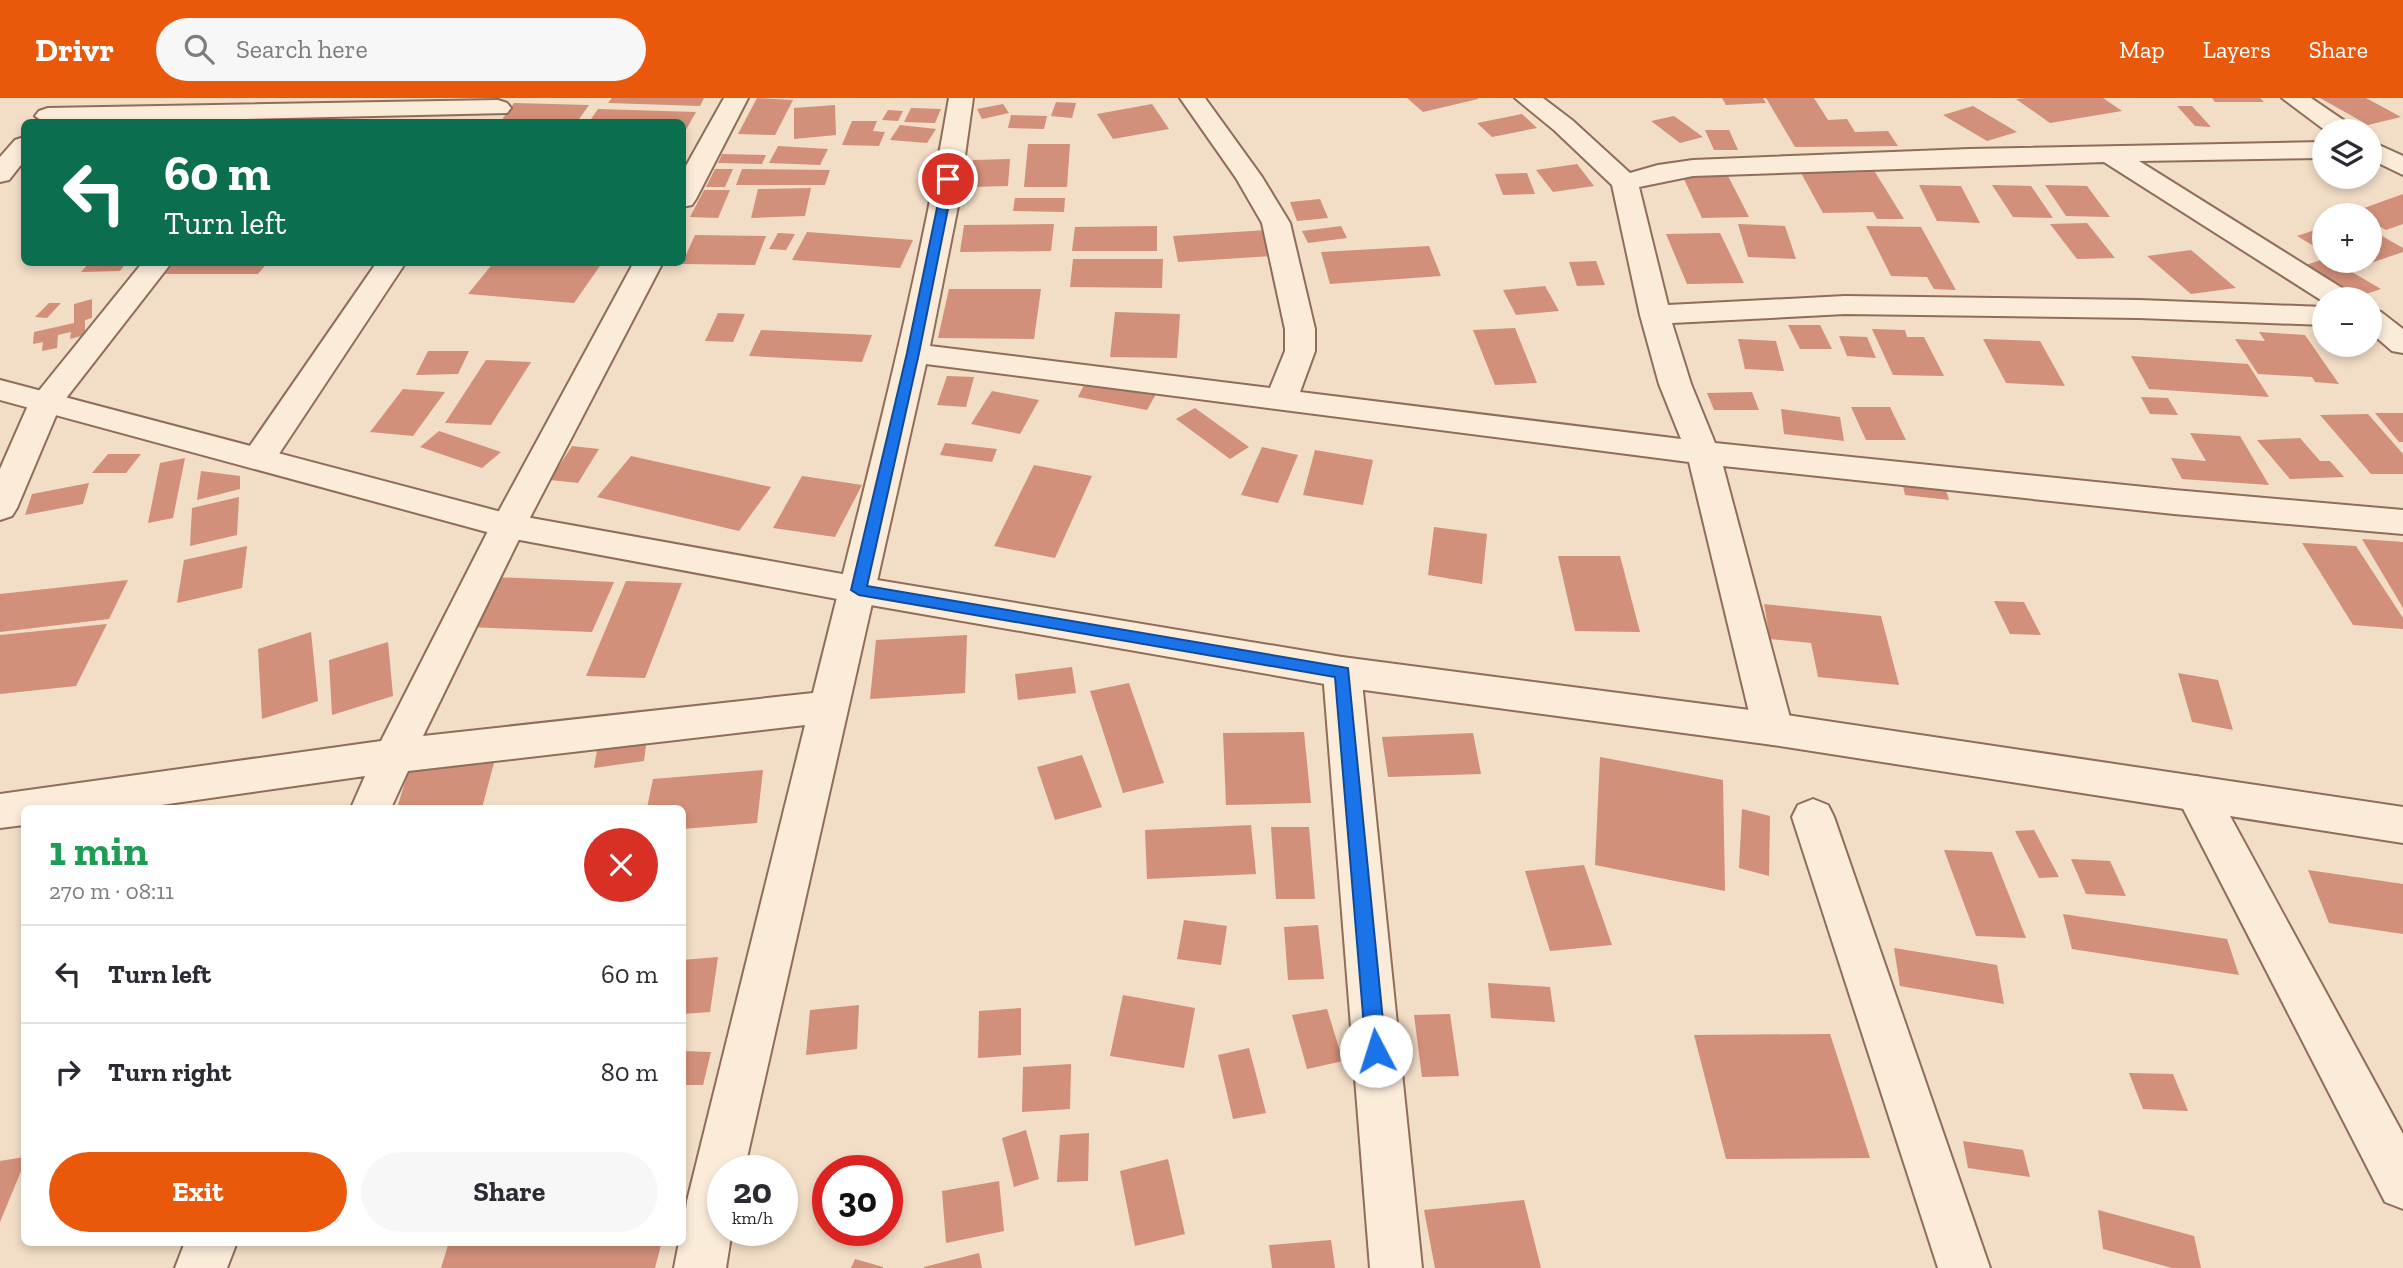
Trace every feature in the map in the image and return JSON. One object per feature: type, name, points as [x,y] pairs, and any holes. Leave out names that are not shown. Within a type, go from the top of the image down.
[{"type":"street","points":[[686,192],[736,98]]},
{"type":"street","points":[[700,1268],[712,1201],[828,707],[859,590],[913,353],[944,206],[961,98]]},
{"type":"street","points":[[1192,98],[1249,177],[1276,223],[1300,329],[1300,351],[1281,400]]},
{"type":"street","points":[[1527,98],[1563,125],[1625,183],[1655,315],[1675,384],[1703,453],[1773,729]]},
{"type":"street","points":[[2294,98],[2325,119]]},
{"type":"street","points":[[51,112],[273,118],[496,109]]},
{"type":"street","points":[[2382,147],[2403,144]]},
{"type":"street","points":[[0,174],[21,149]]},
{"type":"street","points":[[1625,183],[1658,173],[1693,167],[1969,157],[2312,150]]},
{"type":"street","points":[[2112,156],[2321,287]]},
{"type":"street","points":[[2382,156],[2403,167]]},
{"type":"street","points":[[0,508],[45,403],[155,266]]},
{"type":"street","points":[[259,458],[389,266]]},
{"type":"street","points":[[373,805],[394,756],[509,526],[647,266]]},
{"type":"street","points":[[1655,315],[1845,305],[2139,309],[2312,316]]},
{"type":"street","points":[[2382,327],[2403,344]]},
{"type":"street","points":[[913,353],[1703,453],[2174,502],[2403,522]]},
{"type":"street","points":[[0,390],[509,526],[859,590],[1342,672],[1773,729],[2403,825]]},
{"type":"street","points":[[1342,672],[1395,1268]]},
{"type":"street","points":[[43,805],[394,756],[828,707]]},
{"type":"street","points":[[2196,793],[2403,1184]]},
{"type":"street","points":[[0,811],[21,808]]},
{"type":"street","points":[[1813,817],[1964,1268]]},
{"type":"street","points":[[201,1268],[209,1246]]},
{"type":"building","points":[[612,98],[704,98],[700,106],[608,103]]},
{"type":"building","points":[[757,98],[793,100],[775,135],[738,134]]},
{"type":"building","points":[[1407,98],[1478,98],[1478,99],[1423,112]]},
{"type":"building","points":[[1722,98],[1763,98],[1766,103],[1726,105]]},
{"type":"building","points":[[1766,98],[1814,98],[1828,120],[1847,119],[1855,132],[1888,131],[1898,146],[1795,147]]},
{"type":"building","points":[[2103,98],[2122,111],[2050,123],[2016,99]]},
{"type":"building","points":[[2212,98],[2260,98],[2264,102],[2215,102]]},
{"type":"building","points":[[2320,98],[2366,98],[2401,117],[2382,122],[2382,119],[2357,119]]},
{"type":"building","points":[[1056,102],[1076,103],[1072,118],[1051,116]]},
{"type":"building","points":[[514,103],[589,105],[579,119],[502,119]]},
{"type":"building","points":[[1003,104],[1009,113],[982,119],[977,109]]},
{"type":"building","points":[[1152,104],[1169,129],[1113,139],[1097,114]]},
{"type":"building","points":[[835,105],[836,135],[794,139],[794,108]]},
{"type":"building","points":[[1973,106],[2017,132],[1987,141],[1943,115]]},
{"type":"building","points":[[2177,106],[2192,106],[2211,127],[2195,126]]},
{"type":"building","points":[[911,108],[941,109],[935,123],[904,122]]},
{"type":"building","points":[[598,109],[696,112],[686,130],[686,119],[591,119]]},
{"type":"building","points":[[888,110],[903,111],[898,121],[882,120]]},
{"type":"building","points":[[1522,114],[1537,128],[1492,137],[1477,123]]},
{"type":"building","points":[[1011,115],[1047,116],[1044,129],[1008,128]]},
{"type":"building","points":[[1674,116],[1703,137],[1680,143],[1651,121]]},
{"type":"building","points":[[852,121],[877,121],[873,131],[885,132],[879,146],[842,145]]},
{"type":"building","points":[[900,125],[936,129],[927,143],[890,140]]},
{"type":"building","points":[[1705,130],[1729,130],[1738,150],[1714,150]]},
{"type":"building","points":[[1028,144],[1070,144],[1067,187],[1024,187]]},
{"type":"building","points":[[778,146],[828,149],[820,165],[769,163]]},
{"type":"building","points":[[722,154],[766,155],[762,164],[718,163]]},
{"type":"building","points":[[1010,159],[1008,186],[970,187],[973,160]]},
{"type":"building","points":[[1577,164],[1594,186],[1553,192],[1536,170]]},
{"type":"building","points":[[715,169],[733,169],[725,187],[706,187]]},
{"type":"building","points":[[742,169],[830,170],[825,185],[736,185]]},
{"type":"building","points":[[1875,172],[1904,219],[1877,219],[1873,212],[1823,213],[1801,173]]},
{"type":"building","points":[[1527,173],[1535,194],[1503,195],[1495,174]]},
{"type":"building","points":[[1728,176],[1749,217],[1702,218],[1683,177]]},
{"type":"building","points":[[1919,185],[1961,186],[1980,223],[1937,221]]},
{"type":"building","points":[[1992,185],[2031,186],[2053,218],[2013,217]]},
{"type":"building","points":[[2045,185],[2087,186],[2110,217],[2066,216]]},
{"type":"building","points":[[811,188],[805,216],[751,218],[758,189]]},
{"type":"building","points":[[704,190],[730,190],[718,218],[690,217]]},
{"type":"building","points":[[2403,194],[2403,224],[2386,230],[2382,228],[2382,203],[2378,203]]},
{"type":"building","points":[[1015,198],[1065,198],[1064,212],[1013,211]]},
{"type":"building","points":[[1320,199],[1328,218],[1297,221],[1290,202]]},
{"type":"building","points":[[2087,223],[2115,258],[2077,259],[2050,224]]},
{"type":"building","points":[[1054,224],[1051,251],[960,252],[964,225]]},
{"type":"building","points":[[1738,224],[1785,226],[1796,259],[1748,257]]},
{"type":"building","points":[[1157,226],[1157,251],[1072,251],[1075,227]]},
{"type":"building","points":[[1341,226],[1347,238],[1308,243],[1302,231]]},
{"type":"building","points":[[1866,226],[1921,227],[1956,290],[1934,289],[1927,277],[1891,276]]},
{"type":"building","points":[[1267,230],[1273,256],[1178,262],[1173,236]]},
{"type":"building","points":[[2312,231],[2312,245],[2297,236]]},
{"type":"building","points":[[807,232],[913,240],[900,268],[792,260]]},
{"type":"building","points":[[778,233],[795,234],[786,250],[769,249]]},
{"type":"building","points":[[1720,233],[1744,283],[1687,284],[1666,234]]},
{"type":"building","points":[[695,235],[766,236],[755,265],[686,264],[686,255]]},
{"type":"building","points":[[2382,236],[2403,248],[2403,252],[2382,259]]},
{"type":"building","points":[[1429,246],[1441,276],[1330,284],[1321,252]]},
{"type":"building","points":[[2191,250],[2236,288],[2191,294],[2147,256]]},
{"type":"building","points":[[1073,259],[1163,259],[1162,288],[1070,287]]},
{"type":"building","points":[[1596,261],[1605,285],[1577,286],[1569,262]]},
{"type":"building","points":[[86,266],[124,266],[120,271],[81,272]]},
{"type":"building","points":[[172,266],[265,266],[258,274],[165,274]]},
{"type":"building","points":[[491,266],[600,266],[574,303],[468,294]]},
{"type":"building","points":[[2320,273],[2354,273],[2378,287],[2344,287]]},
{"type":"building","points":[[1545,286],[1559,311],[1516,315],[1503,290]]},
{"type":"building","points":[[949,289],[1041,289],[1034,339],[938,338]]},
{"type":"building","points":[[92,299],[92,318],[85,320],[85,335],[70,339],[71,332],[58,335],[57,348],[42,351],[43,342],[33,344],[34,332],[74,323],[74,304]]},
{"type":"building","points":[[49,303],[61,303],[47,318],[35,317]]},
{"type":"building","points":[[1115,312],[1180,314],[1177,358],[1110,357]]},
{"type":"building","points":[[718,313],[745,314],[733,342],[705,341]]},
{"type":"building","points":[[1788,325],[1820,325],[1832,349],[1800,349]]},
{"type":"building","points":[[1515,328],[1537,383],[1495,385],[1473,330]]},
{"type":"building","points":[[1872,329],[1905,330],[1907,337],[1924,337],[1944,376],[1893,375]]},
{"type":"building","points":[[761,330],[872,335],[862,362],[749,356]]},
{"type":"building","points":[[2259,332],[2305,335],[2312,345],[2312,357],[2320,357],[2339,384],[2315,382],[2312,377],[2258,374],[2235,339],[2265,341]]},
{"type":"building","points":[[1839,336],[1867,337],[1876,358],[1847,356]]},
{"type":"building","points":[[1738,339],[1776,341],[1784,371],[1745,369]]},
{"type":"building","points":[[1983,339],[2040,341],[2065,386],[2006,383]]},
{"type":"building","points":[[428,351],[469,351],[458,374],[416,375]]},
{"type":"building","points":[[2131,356],[2248,364],[2269,397],[2149,389]]},
{"type":"building","points":[[486,360],[531,362],[491,425],[445,423]]},
{"type":"building","points":[[947,376],[974,377],[966,407],[937,405]]},
{"type":"building","points":[[1086,381],[1156,394],[1147,410],[1078,397]]},
{"type":"building","points":[[403,389],[445,392],[413,436],[370,432]]},
{"type":"building","points":[[992,391],[1039,400],[1020,434],[971,424]]},
{"type":"building","points":[[1752,392],[1759,410],[1714,410],[1707,393]]},
{"type":"building","points":[[2141,397],[2168,398],[2178,415],[2150,414]]},
{"type":"building","points":[[1851,407],[1890,407],[1906,440],[1866,440]]},
{"type":"building","points":[[1195,408],[1249,447],[1230,459],[1176,419]]},
{"type":"building","points":[[1781,409],[1840,417],[1844,441],[1784,434]]},
{"type":"building","points":[[2375,413],[2403,413],[2403,442],[2399,442]]},
{"type":"building","points":[[2368,414],[2403,454],[2403,474],[2371,474],[2320,415]]},
{"type":"building","points":[[439,431],[501,452],[482,468],[420,447]]},
{"type":"building","points":[[2190,433],[2240,436],[2269,485],[2182,479],[2171,458],[2206,461]]},
{"type":"building","points":[[2300,438],[2320,461],[2330,461],[2344,477],[2290,479],[2257,440]]},
{"type":"building","points":[[945,443],[997,449],[992,462],[940,455]]},
{"type":"building","points":[[572,446],[599,449],[578,483],[550,480]]},
{"type":"building","points":[[1262,447],[1298,455],[1278,503],[1241,495]]},
{"type":"building","points":[[1315,450],[1373,460],[1363,505],[1303,495]]},
{"type":"building","points":[[108,454],[141,454],[126,473],[92,473]]},
{"type":"building","points":[[631,456],[771,487],[739,531],[597,497]]},
{"type":"building","points":[[185,458],[173,518],[148,523],[160,463]]},
{"type":"building","points":[[1034,465],[1092,476],[1055,558],[994,546]]},
{"type":"building","points":[[201,471],[240,476],[240,489],[197,500]]},
{"type":"building","points":[[802,476],[862,485],[835,537],[773,528]]},
{"type":"building","points":[[1902,482],[1945,486],[1949,500],[1905,495]]},
{"type":"building","points":[[89,483],[83,504],[25,515],[32,494]]},
{"type":"building","points":[[239,497],[237,535],[190,546],[192,508]]},
{"type":"building","points":[[1434,527],[1487,534],[1482,584],[1428,575]]},
{"type":"building","points":[[2362,539],[2403,542],[2403,608]]},
{"type":"building","points":[[2302,543],[2356,546],[2403,618],[2403,629],[2353,625]]},
{"type":"building","points":[[247,546],[242,588],[177,603],[184,560]]},
{"type":"building","points":[[1558,556],[1620,556],[1640,632],[1575,631]]},
{"type":"building","points":[[495,577],[614,582],[592,632],[469,627]]},
{"type":"building","points":[[128,580],[109,619],[0,632],[0,594]]},
{"type":"building","points":[[626,581],[682,583],[645,678],[586,676]]},
{"type":"building","points":[[1994,601],[2024,602],[2041,635],[2010,634]]},
{"type":"building","points":[[1764,604],[1881,616],[1899,685],[1818,677],[1811,643],[1770,639]]},
{"type":"building","points":[[107,624],[76,686],[0,694],[0,635]]},
{"type":"building","points":[[311,632],[318,701],[262,719],[258,649]]},
{"type":"building","points":[[967,635],[965,693],[870,699],[876,640]]},
{"type":"building","points":[[388,642],[393,696],[332,715],[329,660]]},
{"type":"building","points":[[1072,667],[1076,693],[1018,700],[1015,674]]},
{"type":"building","points":[[2178,673],[2218,680],[2233,730],[2192,722]]},
{"type":"building","points":[[1129,683],[1164,783],[1123,793],[1090,691]]},
{"type":"building","points":[[1304,732],[1311,803],[1226,805],[1223,733]]},
{"type":"building","points":[[1473,733],[1481,774],[1388,777],[1382,737]]},
{"type":"building","points":[[647,737],[644,761],[594,768],[598,744]]},
{"type":"building","points":[[1082,755],[1102,807],[1055,820],[1037,767]]},
{"type":"building","points":[[1600,757],[1723,780],[1725,891],[1595,865]]},
{"type":"building","points":[[495,759],[483,805],[398,805],[410,766]]},
{"type":"building","points":[[763,770],[757,823],[686,829],[686,805],[648,805],[653,779]]},
{"type":"building","points":[[1742,809],[1770,816],[1769,876],[1739,868]]},
{"type":"building","points":[[1251,825],[1256,874],[1147,879],[1145,830]]},
{"type":"building","points":[[1271,827],[1309,827],[1315,899],[1276,899]]},
{"type":"building","points":[[2034,830],[2059,877],[2039,878],[2015,831]]},
{"type":"building","points":[[1944,850],[1992,852],[2026,938],[1976,936]]},
{"type":"building","points":[[2071,859],[2110,861],[2126,896],[2086,894]]},
{"type":"building","points":[[1584,865],[1612,945],[1550,951],[1525,871]]},
{"type":"building","points":[[2308,870],[2403,884],[2403,934],[2329,923]]},
{"type":"building","points":[[2063,914],[2227,939],[2239,975],[2072,949]]},
{"type":"building","points":[[1184,920],[1227,926],[1221,965],[1177,959]]},
{"type":"building","points":[[1318,925],[1324,979],[1288,980],[1284,927]]},
{"type":"building","points":[[1894,948],[1997,965],[2004,1004],[1900,986]]},
{"type":"building","points":[[718,957],[710,1012],[686,1014],[686,960]]},
{"type":"building","points":[[1488,983],[1550,987],[1555,1022],[1491,1018]]},
{"type":"building","points":[[1123,995],[1195,1008],[1184,1068],[1110,1056]]},
{"type":"building","points":[[859,1005],[857,1049],[806,1055],[810,1010]]},
{"type":"building","points":[[1021,1008],[1021,1055],[978,1058],[979,1011]]},
{"type":"building","points":[[1327,1009],[1343,1061],[1307,1069],[1292,1015]]},
{"type":"building","points":[[1450,1014],[1459,1076],[1422,1077],[1414,1015]]},
{"type":"building","points":[[1830,1034],[1870,1158],[1726,1159],[1694,1035]]},
{"type":"building","points":[[1249,1048],[1266,1113],[1233,1119],[1218,1055]]},
{"type":"building","points":[[686,1051],[711,1052],[703,1085],[686,1085]]},
{"type":"building","points":[[1071,1064],[1070,1109],[1022,1112],[1023,1067]]},
{"type":"building","points":[[2129,1073],[2173,1074],[2188,1111],[2143,1109]]},
{"type":"building","points":[[1026,1130],[1039,1179],[1014,1187],[1002,1138]]},
{"type":"building","points":[[1089,1133],[1088,1181],[1057,1182],[1060,1135]]},
{"type":"building","points":[[1963,1141],[2023,1150],[2030,1177],[1968,1168]]},
{"type":"building","points":[[21,1158],[21,1171],[0,1222],[0,1161]]},
{"type":"building","points":[[1168,1159],[1185,1234],[1135,1246],[1120,1171]]},
{"type":"building","points":[[999,1181],[1004,1231],[946,1243],[942,1191]]},
{"type":"building","points":[[1524,1200],[1541,1268],[1435,1268],[1424,1210]]},
{"type":"building","points":[[2098,1210],[2194,1236],[2201,1268],[2172,1268],[2103,1249]]},
{"type":"building","points":[[1331,1240],[1335,1268],[1272,1268],[1269,1245]]},
{"type":"building","points":[[448,1246],[661,1246],[655,1268],[441,1268]]},
{"type":"building","points":[[979,1253],[982,1268],[924,1268],[924,1267]]},
{"type":"building","points":[[855,1259],[883,1267],[883,1268],[851,1268]]},
{"type":"route","points":[[948,179],[913,353],[859,590],[1342,672],[1376,1051]]}]
